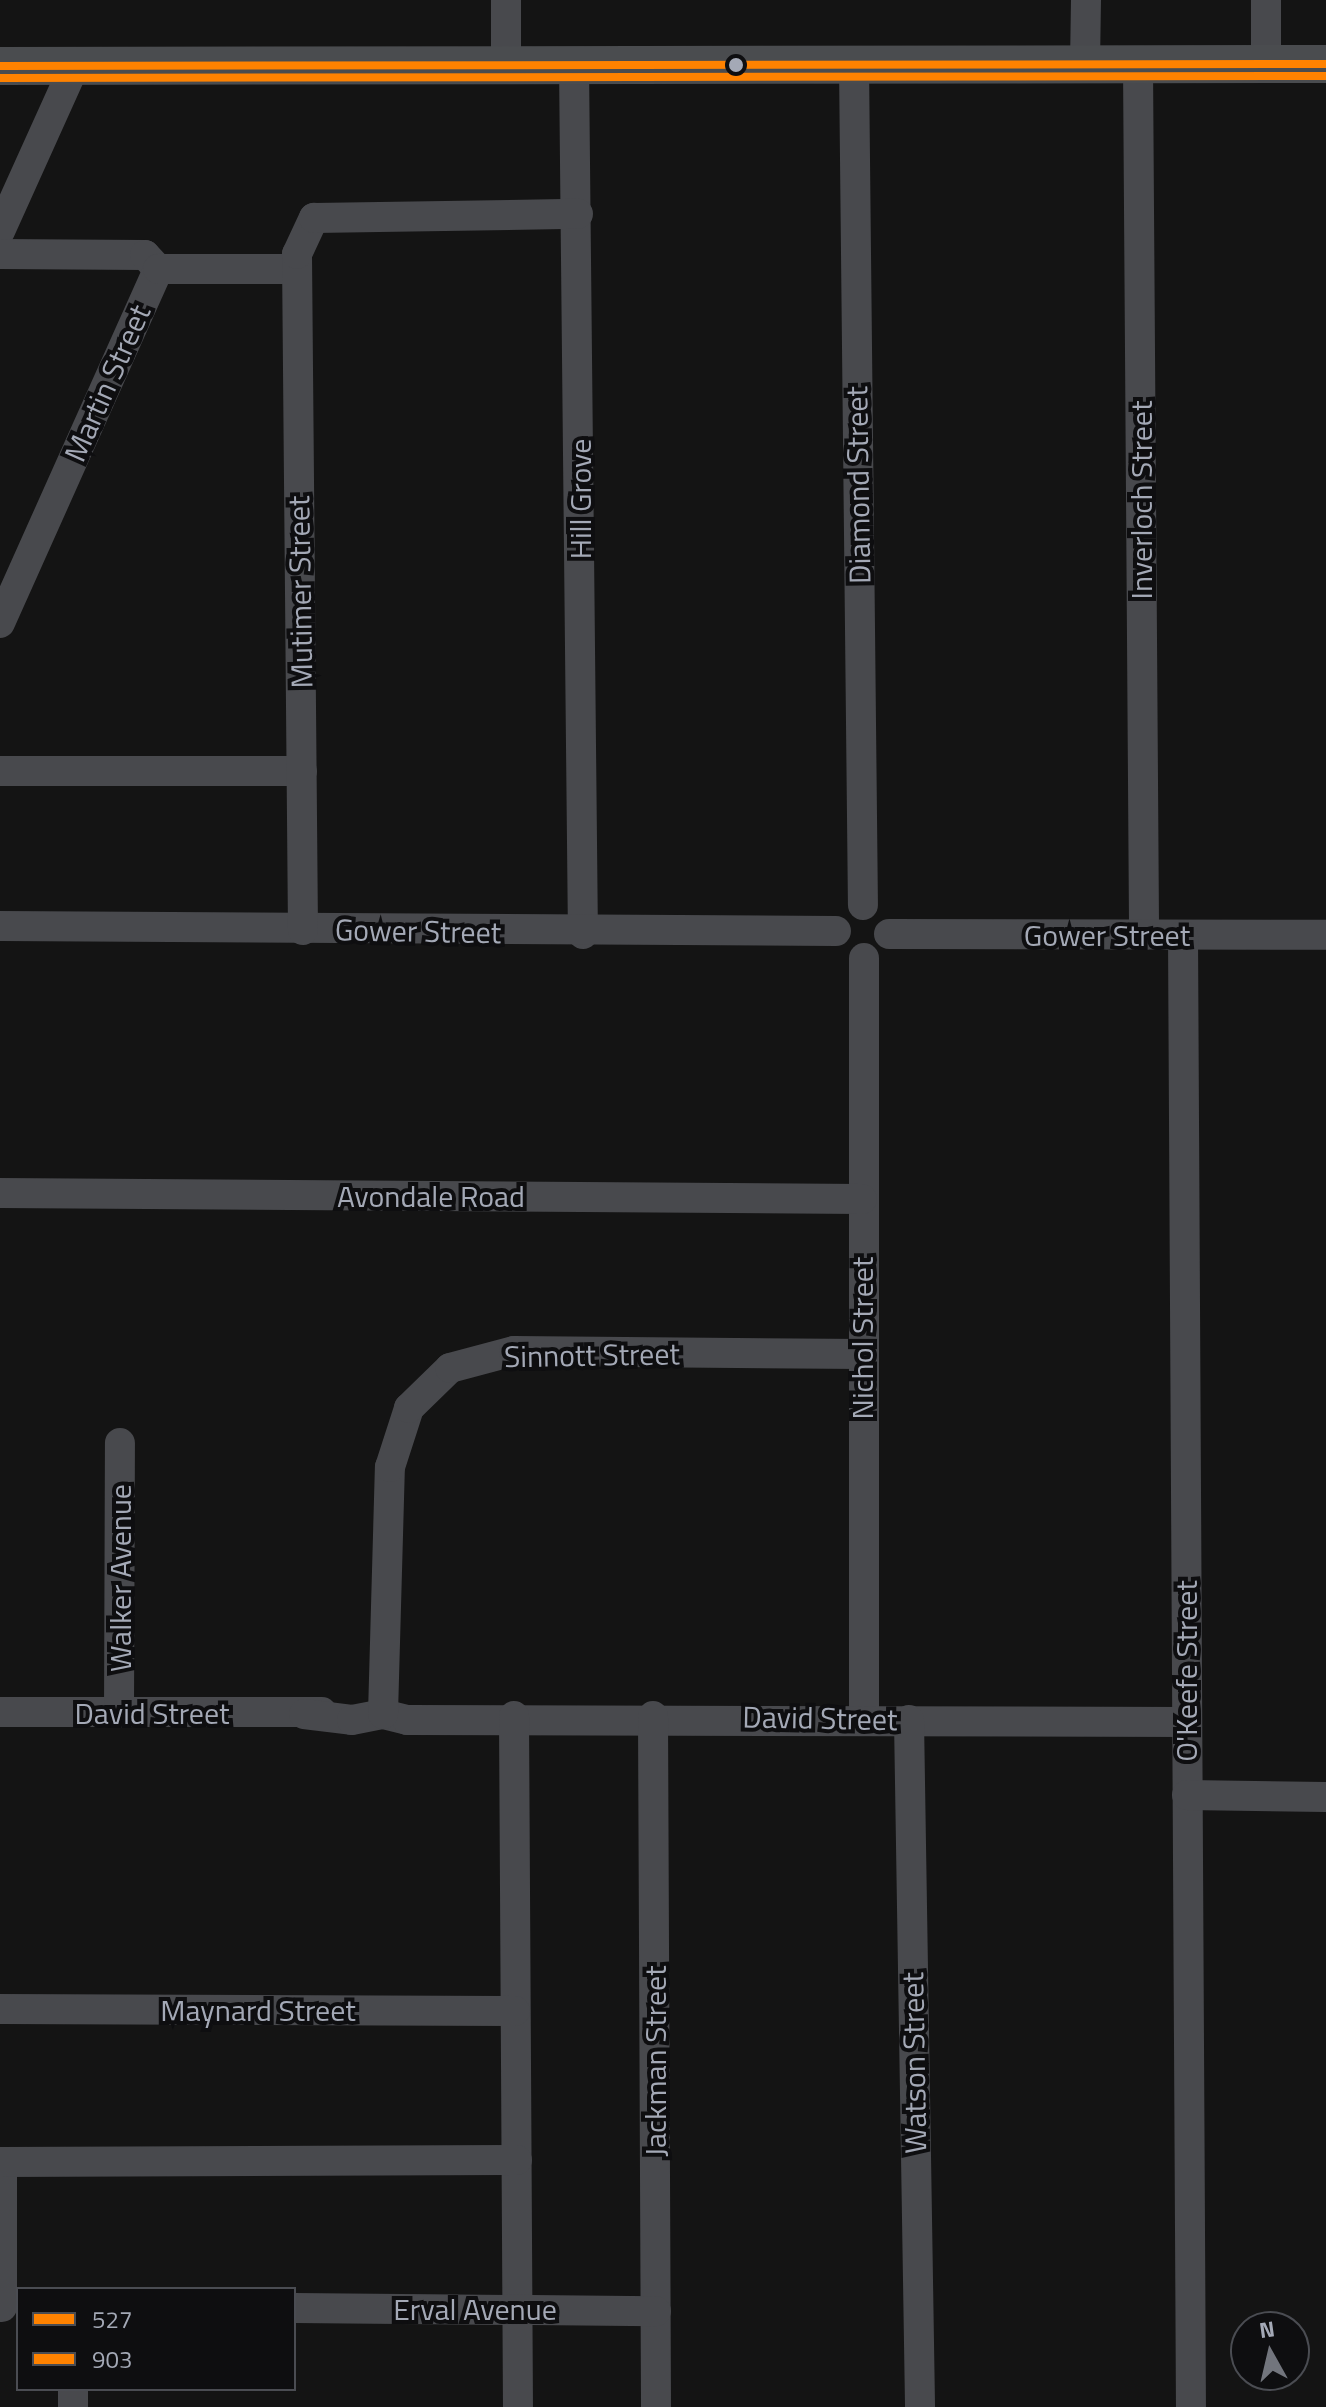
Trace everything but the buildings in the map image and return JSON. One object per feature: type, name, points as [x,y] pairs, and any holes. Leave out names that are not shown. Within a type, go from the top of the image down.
[{"type":"main road","points":[[0,66],[1326,64]]},
{"type":"street","points":[[506,0],[506,65]]},
{"type":"street","points":[[1085,64],[1086,0]]},
{"type":"street","points":[[1266,0],[1266,65]]},
{"type":"street","name":"Hill Grove","points":[[574,65],[578,214],[583,934]]},
{"type":"street","name":"Diamond Street","points":[[854,65],[863,905]]},
{"type":"street","name":"Inverloch Street","points":[[1138,65],[1144,935]]},
{"type":"street","points":[[74,67],[0,249],[145,255],[158,269]]},
{"type":"street","points":[[296,261],[314,218],[578,214]]},
{"type":"street","name":"Martin Street","points":[[0,623],[158,269],[296,261]]},
{"type":"street","name":"Mutimer Street","points":[[296,261],[303,930]]},
{"type":"street","points":[[0,771],[302,771]]},
{"type":"street","points":[[863,905],[883,916],[889,934],[881,950],[864,958],[843,950],[836,931],[843,914],[863,905]]},
{"type":"street","name":"Gower Street","points":[[0,926],[583,934],[836,931]]},
{"type":"street","name":"Gower Street","points":[[889,934],[1326,935]]},
{"type":"street","name":"O'Keefe Street","points":[[1183,935],[1191,2407]]},
{"type":"street","name":"Nichol Street","points":[[864,958],[864,1717]]},
{"type":"street","name":"Avondale Road","points":[[0,1193],[862,1199]]},
{"type":"street","name":"Sinnott Street","points":[[383,1708],[390,1467],[409,1408],[450,1368],[514,1351],[862,1354]]},
{"type":"street","name":"Walker Avenue","points":[[119,1713],[120,1443]]},
{"type":"street","name":"David Street","points":[[0,1712],[304,1714],[352,1720],[383,1708],[454,1715],[1187,1722]]},
{"type":"street","points":[[514,1716],[518,2407]]},
{"type":"street","name":"Jackman Street","points":[[653,1716],[656,2407]]},
{"type":"street","name":"Watson Street","points":[[909,1720],[920,2407]]},
{"type":"street","points":[[1187,1795],[1326,1797]]},
{"type":"street","name":"Maynard Street","points":[[0,2009],[515,2011]]},
{"type":"street","points":[[7,2307],[2,2162],[517,2160]]},
{"type":"street","name":"Erval Avenue","points":[[296,2308],[656,2311]]},
{"type":"transit line","name":"527","points":[[0,66],[1326,64]]},
{"type":"transit line","name":"903","points":[[0,78],[1326,76]]}]
